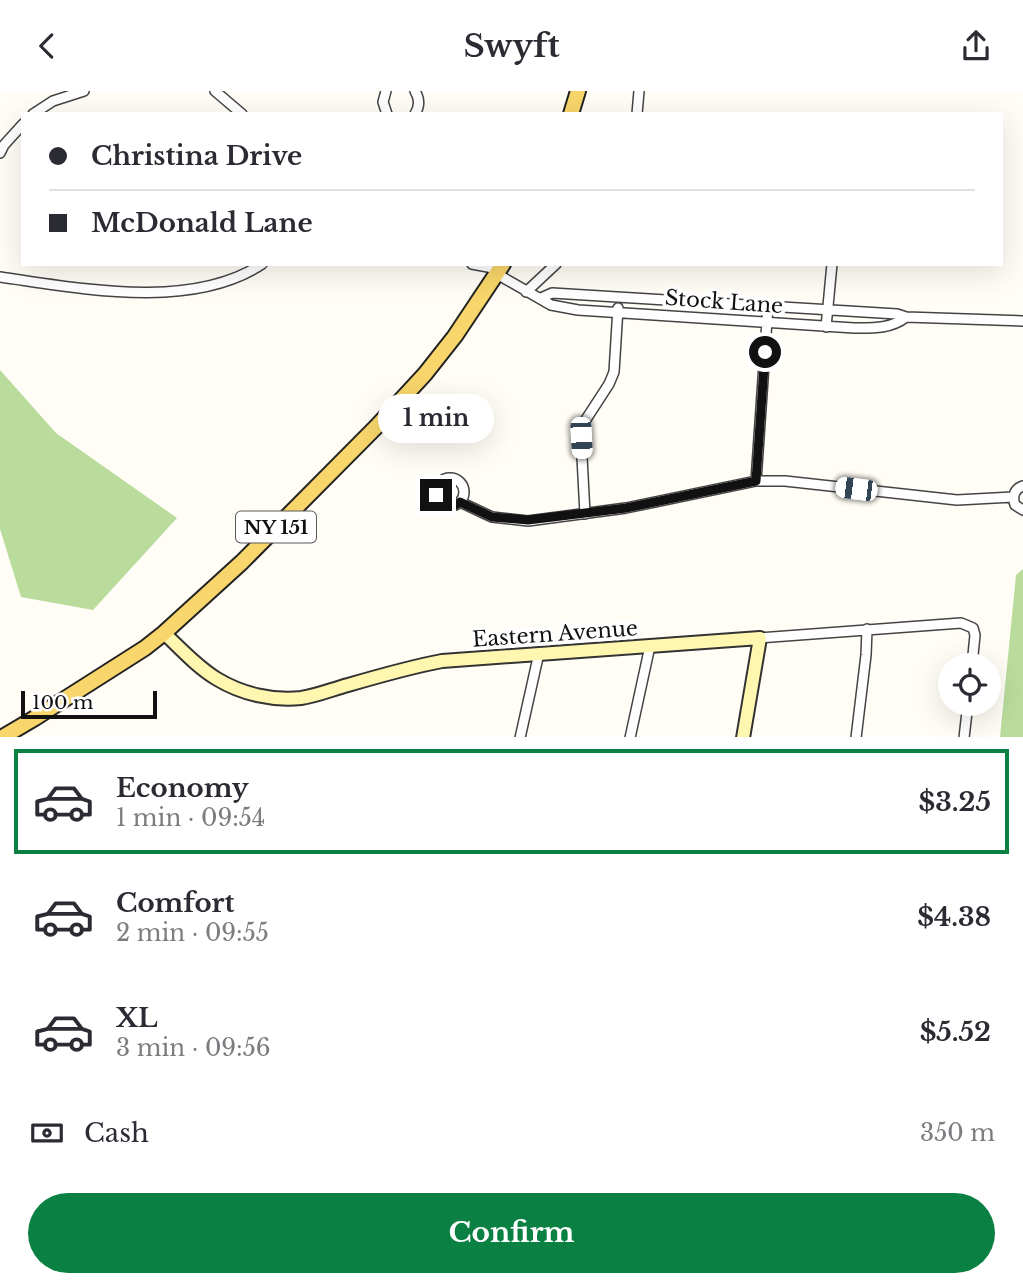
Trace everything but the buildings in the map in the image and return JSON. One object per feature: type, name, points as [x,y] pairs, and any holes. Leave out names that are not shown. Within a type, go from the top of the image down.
[{"type":"main road","points":[[572,112],[578,91]]},
{"type":"main road","name":"NY 151","points":[[1,737],[145,647],[242,562],[425,375],[447,346],[494,267]]},
{"type":"street","points":[[36,112],[53,101],[85,91]]},
{"type":"street","points":[[215,91],[240,112]]},
{"type":"street","points":[[382,112],[386,91]]},
{"type":"street","points":[[415,91],[419,97],[416,112]]},
{"type":"street","points":[[637,112],[639,91]]},
{"type":"street","points":[[1,147],[21,126]]},
{"type":"street","points":[[0,277],[86,289],[164,291],[194,289],[217,283],[257,266]]},
{"type":"street","points":[[526,292],[554,266]]},
{"type":"street","points":[[826,327],[832,266]]},
{"type":"street","name":"Stock Lane","points":[[494,267],[526,292],[551,305],[578,310],[826,327],[877,328],[898,323],[905,317]]},
{"type":"street","name":"Stock Lane","points":[[541,298],[552,293],[897,314],[905,317],[1023,321]]},
{"type":"street","points":[[585,514],[581,438],[583,423],[614,372],[618,297]]},
{"type":"street","points":[[756,481],[768,306]]},
{"type":"street","points":[[460,502],[492,517],[528,520],[626,508],[756,481],[785,481],[957,500],[1013,497]]},
{"type":"street","points":[[1023,486],[1017,489],[1013,497],[1015,505],[1023,510]]},
{"type":"street","name":"Eastern Avenue","points":[[164,633],[197,666],[216,679],[257,695],[274,698],[302,698],[408,667],[442,661],[867,629],[961,623],[974,628],[973,653]]},
{"type":"street","points":[[856,737],[867,629]]},
{"type":"street","points":[[743,737],[761,638]]},
{"type":"street","points":[[630,737],[650,646]]},
{"type":"street","points":[[520,737],[539,653]]},
{"type":"street","points":[[964,737],[966,716]]},
{"type":"green space","points":[[0,370],[56,433],[177,518],[93,610],[21,597],[0,529]]},
{"type":"green space","points":[[1023,569],[1023,737],[1000,737],[1016,575]]},
{"type":"route","points":[[436,495],[444,505],[453,506],[460,502],[492,517],[528,520],[626,508],[756,481],[765,352]]}]
